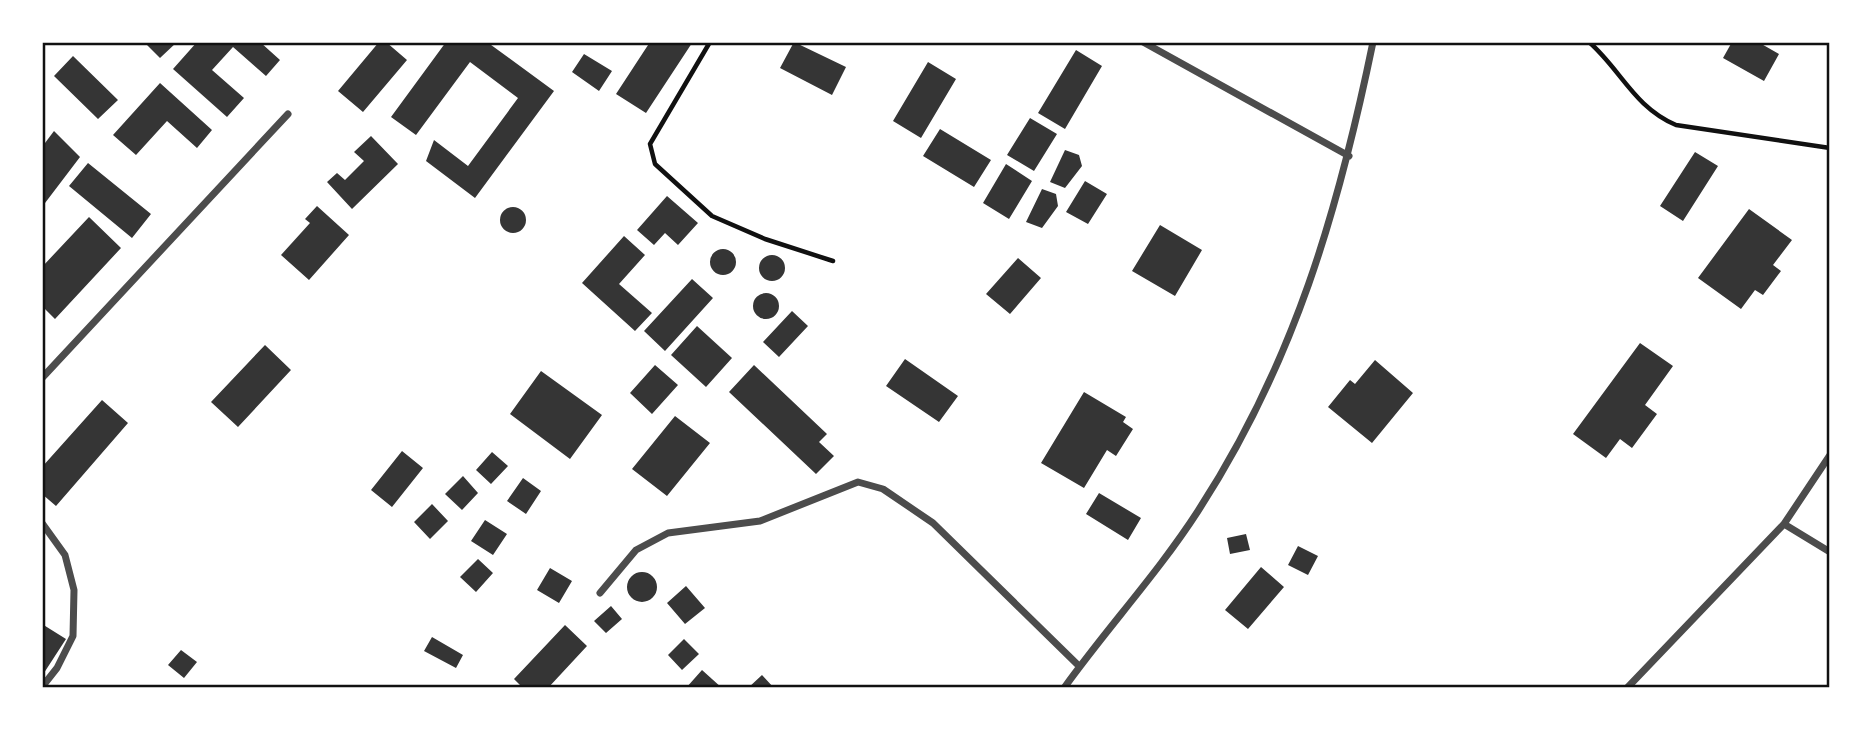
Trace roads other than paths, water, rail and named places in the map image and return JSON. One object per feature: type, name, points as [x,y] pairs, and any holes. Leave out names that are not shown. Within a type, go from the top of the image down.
[{"type":"street","points":[[1143,42],[1349,156]]},
{"type":"street","points":[[1064,688],[1198,511],[1259,408],[1307,295],[1349,156],[1373,42]]},
{"type":"street","points":[[42,378],[288,114]]},
{"type":"street","points":[[1627,688],[1784,524],[1830,455]]},
{"type":"street","points":[[600,593],[636,550],[668,533],[760,521],[858,482],[883,489],[933,523],[1079,666]]},
{"type":"street","points":[[42,523],[65,555],[74,590],[74,636],[57,668],[42,687]]},
{"type":"street","points":[[1784,524],[1830,552]]}]
